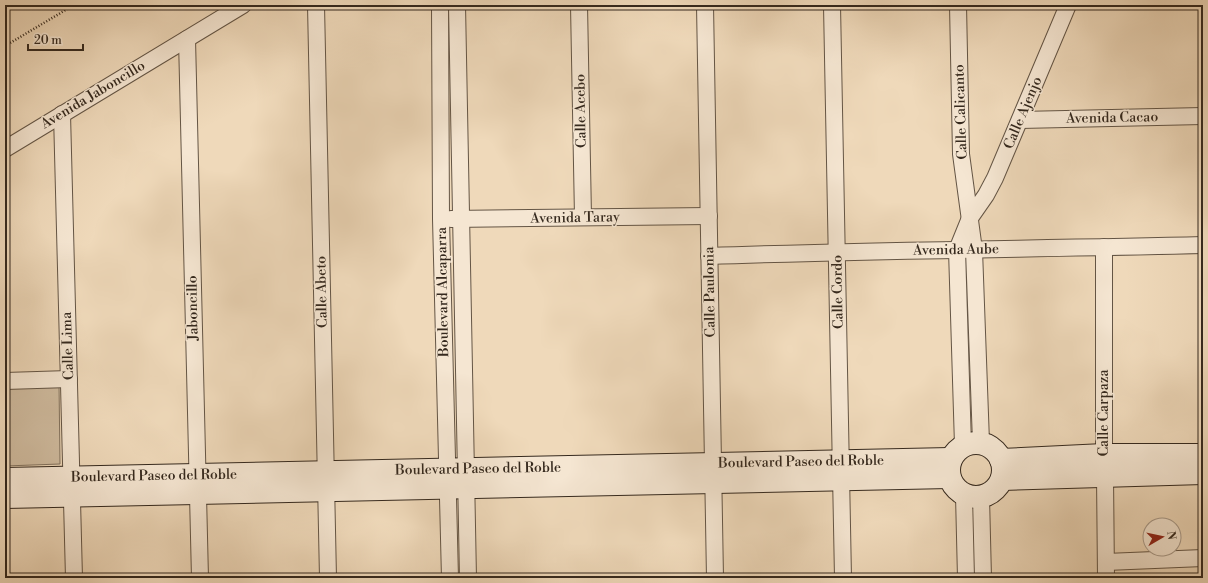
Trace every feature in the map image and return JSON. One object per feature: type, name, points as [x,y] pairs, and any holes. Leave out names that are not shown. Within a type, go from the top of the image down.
[{"type":"street","name":"Avenida Jaboncillo","points":[[5,149],[242,5]]},
{"type":"street","name":"Calle Abeto","points":[[316,5],[328,578]]},
{"type":"street","name":"Boulevard Alcaparra","points":[[440,5],[441,219],[457,478],[468,578]]},
{"type":"street","name":"Boulevard Alcaparra","points":[[450,578],[457,478],[460,219],[457,5]]},
{"type":"street","name":"Calle Acebo","points":[[579,5],[583,217]]},
{"type":"street","name":"Calle Paulonia","points":[[706,5],[715,578]]},
{"type":"street","name":"Calle Cordo","points":[[832,5],[843,578]]},
{"type":"street","name":"Calle Calicanto","points":[[958,5],[961,154],[970,218]]},
{"type":"street","name":"Calle Ajenjo","points":[[961,456],[957,250],[970,218],[989,190],[1068,5]]},
{"type":"street","name":"Jaboncillo","points":[[187,39],[200,578]]},
{"type":"street","name":"Calle Lima","points":[[62,114],[74,578]]},
{"type":"street","name":"Avenida Cacao","points":[[1020,120],[1203,116]]},
{"type":"street","name":"Avenida Taray","points":[[441,219],[709,216]]},
{"type":"street","points":[[961,456],[989,445],[996,451],[1002,470],[998,485],[992,492],[973,496],[953,485],[961,456],[974,250],[970,218]]},
{"type":"street","name":"Avenida Aube","points":[[710,256],[1203,245]]},
{"type":"street","name":"Calle Carpaza","points":[[1104,247],[1104,466],[1106,578]]},
{"type":"street","points":[[5,381],[69,379]]},
{"type":"street","points":[[1002,470],[1104,466],[1203,455]]},
{"type":"street","name":"Boulevard Paseo del Roble","points":[[5,479],[72,486],[841,470],[961,456]]},
{"type":"street","points":[[1104,466],[1203,473]]},
{"type":"street","name":"Boulevard Paseo del Roble","points":[[5,497],[72,486]]},
{"type":"street","points":[[966,578],[973,496]]},
{"type":"street","points":[[973,496],[983,578]]},
{"type":"street","points":[[1106,562],[1203,558]]},
{"type":"path","points":[[5,46],[74,5]]},
{"type":"shaded area","points":[[59,383],[60,464],[5,466],[5,385]]}]
